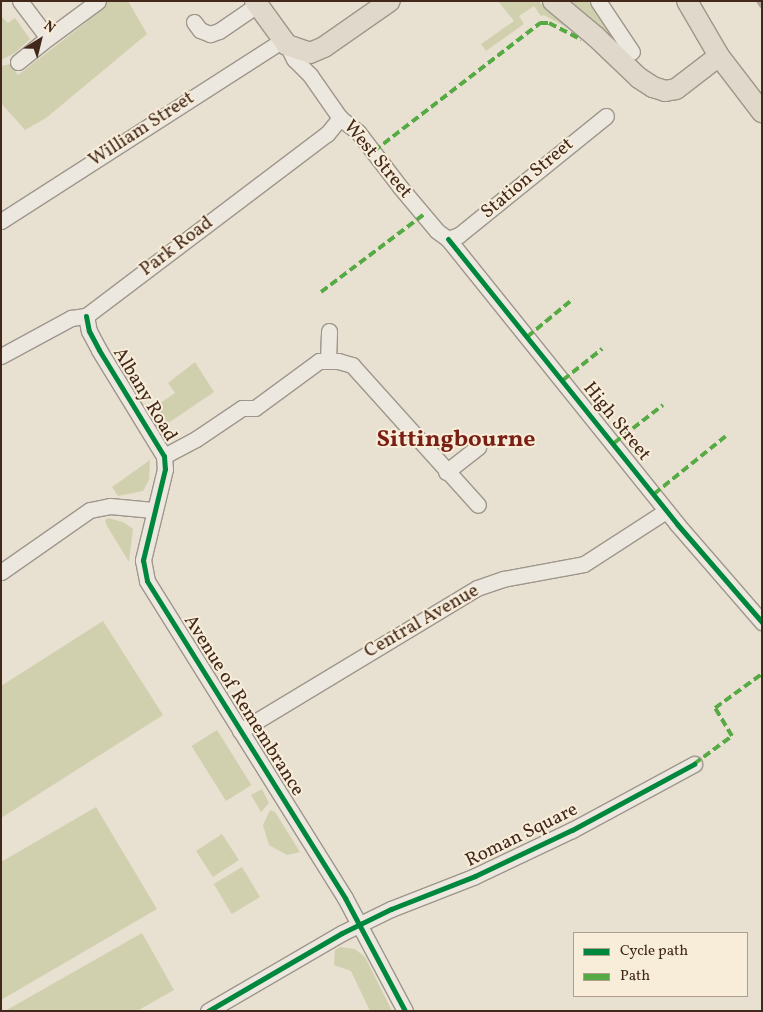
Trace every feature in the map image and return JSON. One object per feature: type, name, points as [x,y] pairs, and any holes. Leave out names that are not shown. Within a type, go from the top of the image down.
[{"type":"main road","points":[[285,42],[299,51],[314,53],[390,1]]},
{"type":"main road","points":[[553,1],[596,36],[634,74],[653,87],[664,90],[676,89],[719,56]]},
{"type":"main road","points":[[687,1],[719,56],[762,112]]},
{"type":"main road","name":"West Street","points":[[256,3],[285,42]]},
{"type":"main road","points":[[698,74],[745,89]]},
{"type":"street","points":[[20,1],[48,38]]},
{"type":"street","points":[[18,62],[98,1]]},
{"type":"street","points":[[598,1],[632,52]]},
{"type":"street","points":[[194,22],[200,30],[210,34],[219,32],[256,3]]},
{"type":"street","name":"West Street","points":[[285,42],[294,59],[310,75],[340,118],[358,132],[437,231],[448,239]]},
{"type":"street","name":"William Street","points":[[1,220],[285,42]]},
{"type":"street","points":[[310,75],[309,64],[314,53]]},
{"type":"street","name":"Station Street","points":[[448,239],[459,236],[606,116]]},
{"type":"street","name":"Park Road","points":[[1,356],[71,318],[86,316],[333,129],[340,118]]},
{"type":"street","name":"High Street","points":[[448,239],[666,511],[762,622]]},
{"type":"street","name":"Albany Road","points":[[86,316],[89,331],[99,350],[164,456],[164,469],[158,491]]},
{"type":"street","points":[[328,361],[329,332]]},
{"type":"street","points":[[164,456],[176,447],[196,439],[242,408],[255,408],[313,364],[328,361],[352,365],[446,472],[478,505]]},
{"type":"street","points":[[446,472],[478,447]]},
{"type":"street","name":"Avenue of Remembrance","points":[[158,491],[143,560],[147,581],[360,926],[405,1011]]},
{"type":"street","points":[[1,572],[90,510],[110,506],[153,510]]},
{"type":"street","name":"Central Avenue","points":[[240,731],[477,588],[503,579],[556,571],[596,558],[666,511]]},
{"type":"street","name":"Roman Square","points":[[360,926],[391,909],[475,876],[572,830],[694,764]]},
{"type":"street","points":[[208,1011],[342,933],[360,926]]},
{"type":"green space","points":[[107,1],[128,1],[147,34],[46,118],[25,130],[1,103],[1,66],[10,64],[18,75],[84,24]]},
{"type":"green space","points":[[498,1],[538,1],[593,42],[544,15],[541,16],[534,6],[519,16],[524,24],[486,51],[481,44],[514,21]]},
{"type":"green space","points":[[567,1],[591,1],[617,41],[581,11]]},
{"type":"green space","points":[[1,16],[8,23],[15,18],[30,39],[15,53],[1,60]]},
{"type":"green space","points":[[195,362],[214,392],[158,430],[147,412],[175,393],[168,383]]},
{"type":"green space","points":[[150,460],[149,480],[143,491],[118,496],[112,487]]},
{"type":"green space","points":[[108,518],[123,522],[133,529],[129,562],[107,526],[105,520]]},
{"type":"green space","points":[[103,621],[163,715],[1,818],[1,686]]},
{"type":"green space","points":[[217,730],[251,785],[226,801],[192,746]]},
{"type":"green space","points":[[262,789],[269,803],[261,812],[251,795]]},
{"type":"green space","points":[[96,807],[157,909],[1,1000],[1,862]]},
{"type":"green space","points":[[270,810],[275,812],[300,852],[287,855],[269,845],[263,825]]},
{"type":"green space","points":[[222,834],[239,860],[213,877],[196,851]]},
{"type":"green space","points":[[242,867],[260,897],[232,914],[214,884]]},
{"type":"green space","points":[[142,933],[174,990],[137,1011],[5,1011]]},
{"type":"green space","points":[[340,947],[355,949],[365,957],[392,1011],[370,1011],[351,971],[334,965],[335,950]]},
{"type":"railway","points":[[758,1],[762,7]]},
{"type":"marked path","points":[[374,151],[540,23],[549,23],[581,39]]},
{"type":"marked path","points":[[321,292],[423,215]]},
{"type":"marked path","points":[[527,337],[573,299]]},
{"type":"marked path","points":[[563,380],[602,349]]},
{"type":"marked path","points":[[614,443],[663,405]]},
{"type":"marked path","points":[[654,494],[726,436]]},
{"type":"marked path","points":[[694,764],[732,736],[715,708],[762,674]]},
{"type":"cycle path","points":[[448,239],[677,524],[762,622]]},
{"type":"cycle path","points":[[86,316],[89,331],[99,350],[164,456],[165,469],[143,560],[147,581],[345,898],[405,1011]]},
{"type":"cycle path","points":[[208,1011],[342,933],[391,909],[475,876],[572,830],[694,764]]},
{"type":"district","name":"Sittingbourne","points":[[456,441]]}]
